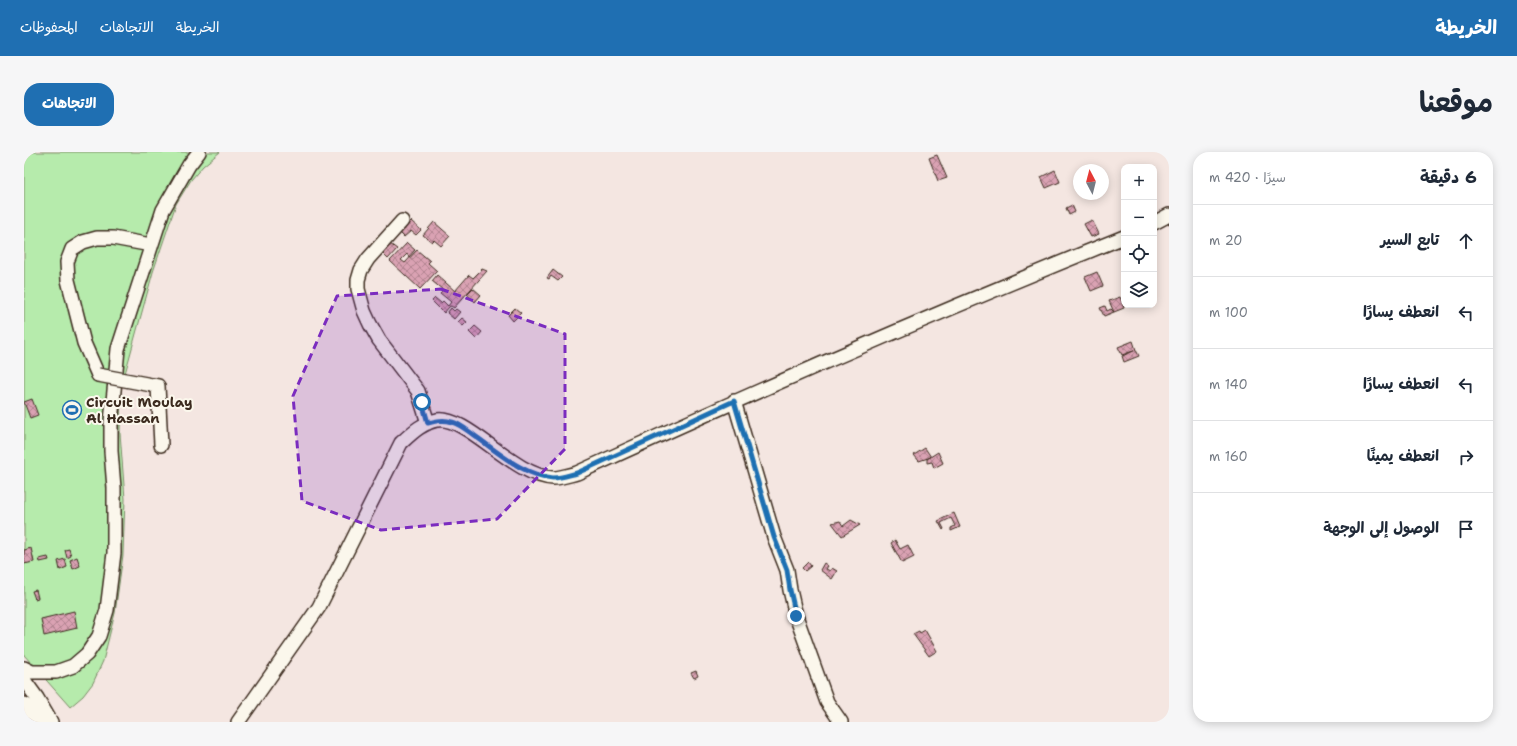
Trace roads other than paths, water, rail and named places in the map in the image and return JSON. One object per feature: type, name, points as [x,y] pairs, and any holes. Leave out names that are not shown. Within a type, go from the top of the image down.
[{"type":"main road","points":[[24,706],[42,719]]},
{"type":"street","points":[[24,668],[32,672],[56,672],[72,666],[87,654],[99,636],[107,610],[114,553],[114,488],[111,451],[113,393],[118,349],[163,210],[189,165],[199,152]]},
{"type":"street","points":[[1157,221],[1169,215]]},
{"type":"street","points":[[402,221],[368,259],[361,270],[358,280],[358,289],[364,311],[373,330],[418,391],[428,423]]},
{"type":"street","points":[[151,245],[113,238],[97,238],[82,242],[72,249],[67,262],[68,280],[84,343],[98,375],[158,386],[161,445]]},
{"type":"street","points":[[238,722],[319,607],[347,554],[401,443],[418,428],[439,420],[452,421],[531,472],[553,478],[577,473],[734,401],[929,317],[1121,238]]},
{"type":"street","points":[[734,401],[772,529],[787,570],[796,616],[827,702],[841,722]]},
{"type":"street","points":[[24,680],[37,698],[42,719]]},
{"type":"place","name":"Circuit Moulay Al Hassan","points":[[72,410]]}]
